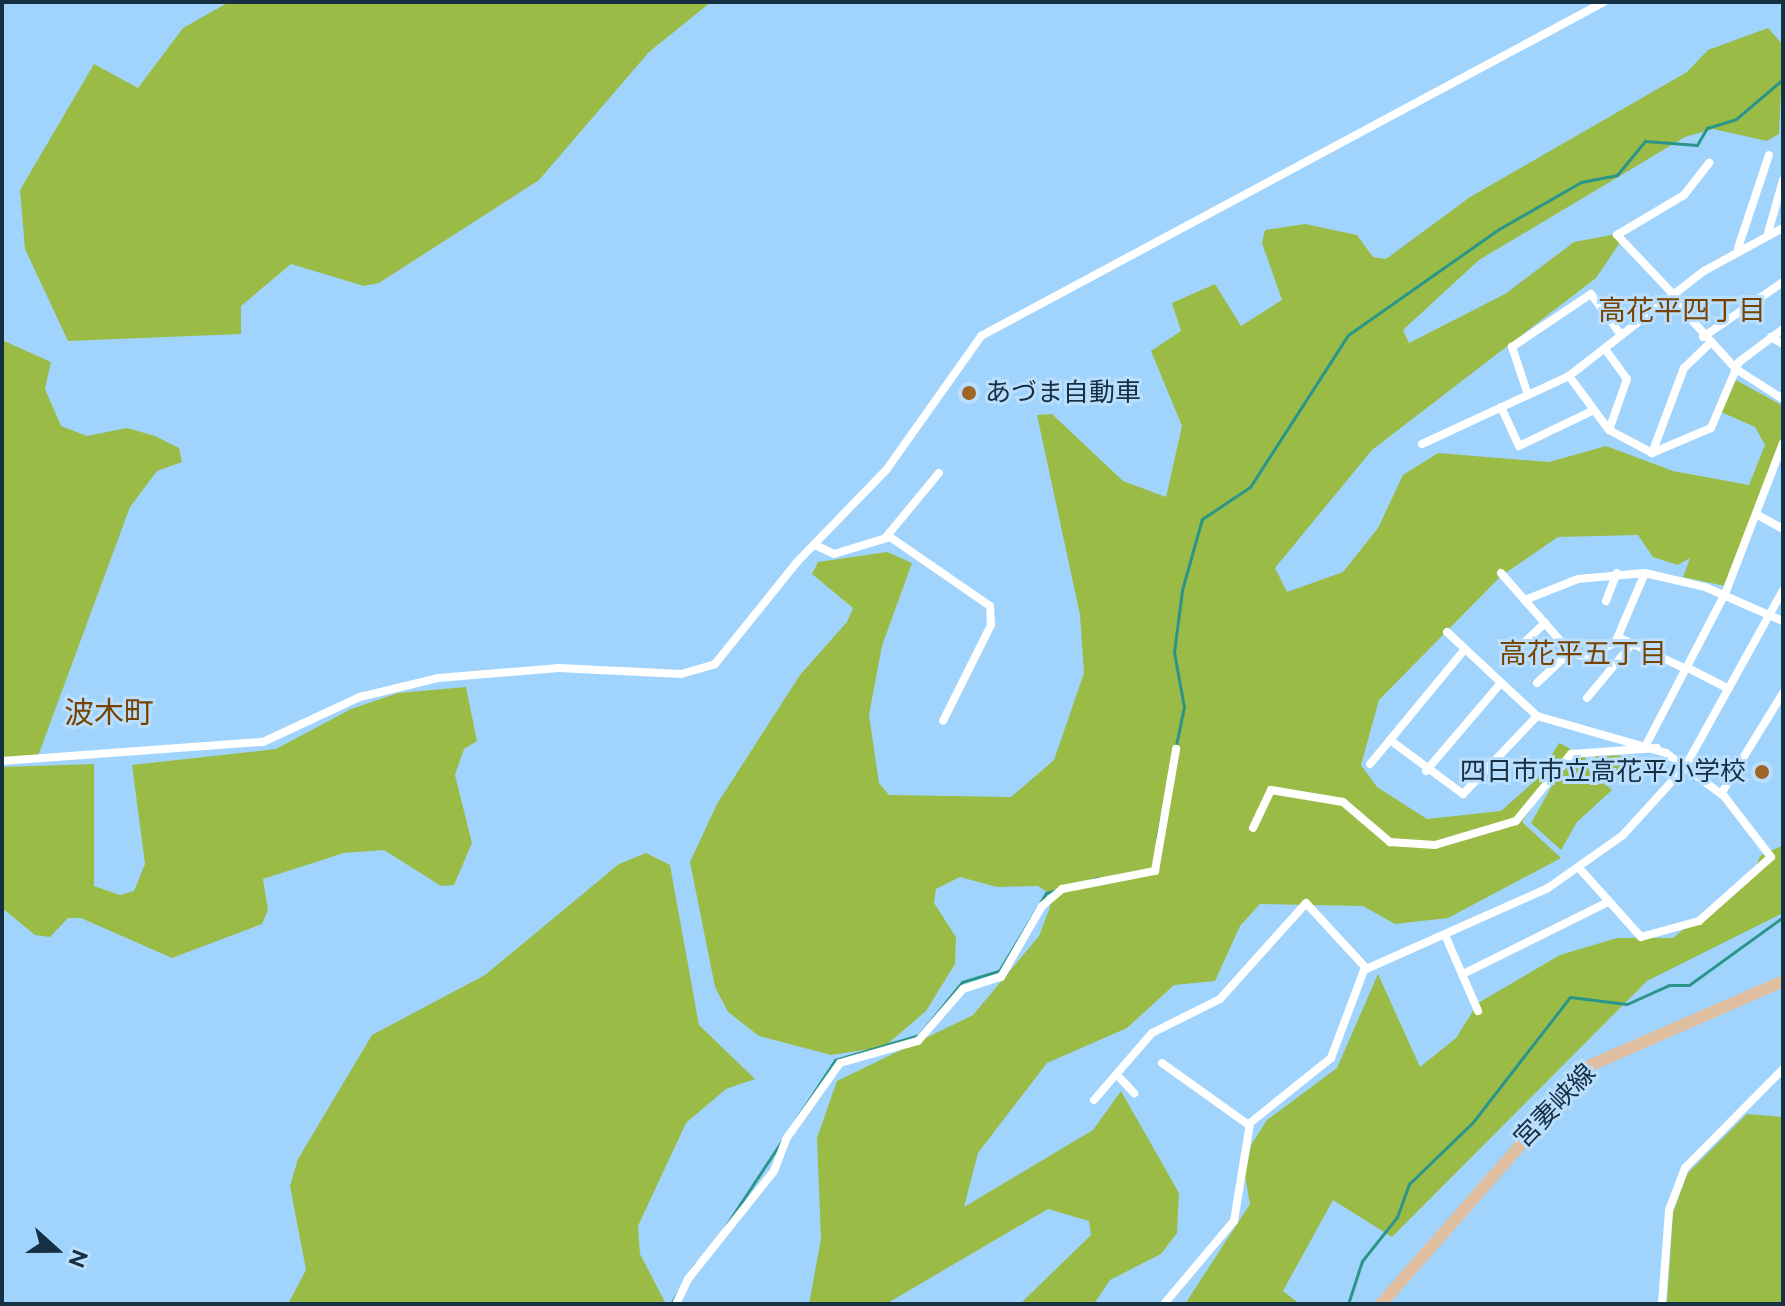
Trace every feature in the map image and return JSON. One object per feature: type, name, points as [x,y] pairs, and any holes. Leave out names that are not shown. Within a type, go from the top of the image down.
[{"type":"main road","name":"宮妻峡線","points":[[1381,1304],[1591,1065],[1783,981]]},
{"type":"street","points":[[2,761],[263,742],[360,697],[438,678],[559,668],[681,674],[726,658],[815,545],[887,469],[981,336],[1604,2]]},
{"type":"street","points":[[1738,248],[1769,155]]},
{"type":"street","points":[[1709,163],[1684,195],[1617,235],[1673,296],[1706,340],[1736,369],[1783,399]]},
{"type":"street","points":[[1768,233],[1783,180]]},
{"type":"street","points":[[1757,187],[1778,195]]},
{"type":"street","points":[[1422,444],[1569,376],[1738,248],[1783,228]]},
{"type":"street","points":[[1652,453],[1684,368],[1706,340],[1783,282]]},
{"type":"street","points":[[1528,395],[1512,347],[1591,294],[1621,335]]},
{"type":"street","points":[[1652,453],[1711,428],[1736,369],[1783,329]]},
{"type":"street","points":[[1771,337],[1783,344]]},
{"type":"street","points":[[1605,349],[1627,379],[1609,430]]},
{"type":"street","points":[[1569,376],[1609,430],[1652,453]]},
{"type":"street","points":[[1501,407],[1519,446],[1594,410]]},
{"type":"street","points":[[1647,743],[1725,594],[1783,443]]},
{"type":"street","points":[[815,545],[834,554],[885,538],[939,473]]},
{"type":"street","points":[[1756,514],[1783,529]]},
{"type":"street","points":[[885,538],[993,611],[943,721]]},
{"type":"street","points":[[1501,573],[1570,652],[1594,655],[1618,637],[1645,573]]},
{"type":"street","points":[[1525,600],[1617,573],[1645,573],[1725,594],[1783,621]]},
{"type":"street","points":[[1606,601],[1617,573]]},
{"type":"street","points":[[1164,1304],[1234,1221],[1249,1125],[1331,1058],[1366,968],[1445,935],[1579,868],[1646,813],[1685,767],[1783,590]]},
{"type":"street","points":[[1511,655],[1545,623]]},
{"type":"street","points":[[1447,632],[1537,716],[1658,748],[1721,794],[1771,857],[1699,921],[1649,937],[1630,933],[1579,868]]},
{"type":"street","points":[[1618,637],[1729,689]]},
{"type":"street","points":[[1587,698],[1632,644]]},
{"type":"street","points":[[1370,764],[1465,649]]},
{"type":"street","points":[[1537,683],[1570,652]]},
{"type":"street","points":[[1426,771],[1501,683]]},
{"type":"street","points":[[1721,794],[1783,693]]},
{"type":"street","points":[[1390,740],[1449,790],[1468,792],[1537,716]]},
{"type":"street","points":[[1253,828],[1271,790],[1343,802],[1390,842],[1435,845],[1516,821],[1571,754],[1658,748]]},
{"type":"street","points":[[676,1304],[774,1171],[786,1139],[840,1063],[918,1041],[963,989],[1001,977],[1052,895],[1155,871],[1176,749]]},
{"type":"street","points":[[1094,1100],[1120,1078],[1152,1033],[1220,999],[1306,903],[1366,968]]},
{"type":"street","points":[[1463,974],[1606,903]]},
{"type":"street","points":[[1445,935],[1478,1011]]},
{"type":"street","points":[[1162,1063],[1249,1125]]},
{"type":"street","points":[[1662,1304],[1669,1210],[1685,1168],[1783,1069]]},
{"type":"street","points":[[1120,1078],[1134,1093]]},
{"type":"green space","points":[[229,2],[711,2],[649,52],[539,180],[379,283],[364,286],[291,264],[241,306],[241,334],[68,341],[25,249],[20,190],[94,64],[138,88],[183,28]]},
{"type":"green space","points":[[1768,28],[1783,45],[1779,134],[1767,141],[1713,129],[1685,137],[1479,260],[1403,330],[1409,343],[1505,294],[1574,242],[1627,232],[1596,278],[1372,450],[1275,568],[1287,592],[1343,572],[1378,528],[1403,475],[1438,453],[1549,462],[1606,446],[1673,471],[1749,485],[1765,445],[1755,427],[1721,412],[1734,379],[1783,406],[1783,436],[1725,586],[1683,577],[1690,558],[1678,565],[1653,557],[1638,535],[1558,537],[1501,576],[1379,700],[1361,765],[1377,787],[1427,819],[1501,811],[1538,778],[1559,743],[1571,749],[1522,822],[1561,858],[1448,918],[1395,924],[1363,906],[1260,904],[1240,926],[1215,981],[1174,985],[1127,1028],[1047,1063],[978,1153],[964,1207],[1093,1130],[1121,1091],[1179,1193],[1177,1233],[1161,1254],[1110,1280],[1094,1304],[1020,1304],[1091,1235],[1089,1221],[1048,1209],[886,1304],[809,1304],[821,1239],[817,1138],[837,1081],[973,1015],[1039,936],[1050,907],[1050,894],[1038,886],[997,887],[960,877],[936,889],[934,903],[956,937],[955,964],[926,1011],[884,1047],[831,1055],[759,1036],[728,1012],[715,987],[690,862],[717,804],[800,675],[847,622],[853,608],[812,574],[818,562],[887,552],[912,563],[882,646],[869,715],[879,783],[889,795],[1011,797],[1054,760],[1084,673],[1080,615],[1037,415],[1052,414],[1123,481],[1166,497],[1182,426],[1151,351],[1181,331],[1172,303],[1215,284],[1241,326],[1282,300],[1262,243],[1265,230],[1305,224],[1357,235],[1373,257],[1386,259],[1470,197],[1687,72],[1708,50]]},
{"type":"green space","points":[[2,340],[51,362],[45,389],[61,426],[87,436],[127,428],[155,436],[179,448],[182,462],[157,471],[130,507],[38,756],[2,757]]},
{"type":"green space","points":[[466,687],[477,741],[464,749],[455,775],[472,843],[454,885],[441,886],[384,850],[344,853],[263,879],[268,910],[262,924],[172,958],[81,918],[68,918],[50,937],[35,935],[2,908],[2,767],[94,764],[94,886],[120,895],[134,891],[145,864],[132,765],[276,749],[351,709],[398,693]]},
{"type":"green space","points":[[1584,754],[1589,771],[1612,790],[1577,822],[1561,850],[1531,823],[1558,775]]},
{"type":"green space","points":[[1593,755],[1635,756],[1642,765],[1623,784]]},
{"type":"green space","points":[[1783,845],[1783,913],[1647,981],[1392,1237],[1333,1200],[1283,1291],[1300,1304],[1185,1304],[1250,1204],[1245,1176],[1251,1145],[1267,1120],[1337,1068],[1378,974],[1420,1067],[1456,1038],[1478,1003],[1560,955],[1617,938],[1673,938],[1755,870],[1760,856]]},
{"type":"green space","points":[[646,853],[670,865],[699,1025],[755,1079],[726,1089],[686,1123],[638,1226],[640,1254],[666,1304],[288,1304],[306,1270],[290,1186],[298,1159],[372,1035],[485,975],[619,864]]},
{"type":"green space","points":[[1747,1114],[1783,1117],[1783,1304],[1667,1304],[1673,1213],[1687,1174]]},
{"type":"waterway","points":[[1157,837],[1184,707],[1174,652],[1182,590],[1202,519],[1250,487],[1348,335],[1499,229],[1581,182],[1617,175],[1645,141],[1697,145],[1707,128],[1736,119],[1783,79]]},
{"type":"waterway","points":[[725,1227],[835,1060],[919,1035],[962,982],[999,971],[1046,893],[1098,878]]},
{"type":"waterway","points":[[1348,1304],[1362,1261],[1397,1217],[1409,1184],[1473,1122],[1570,997],[1627,1004],[1669,985],[1689,985],[1783,917]]},
{"type":"waterway","points":[[671,1304],[695,1264]]},
{"type":"place","name":"あづま自動車","points":[[969,393]]},
{"type":"place","name":"四日市市立高花平小学校","points":[[1762,772]]},
{"type":"district","name":"高花平四丁目","points":[[1682,311]]},
{"type":"district","name":"高花平五丁目","points":[[1583,654]]},
{"type":"district","name":"波木町","points":[[109,713]]}]
